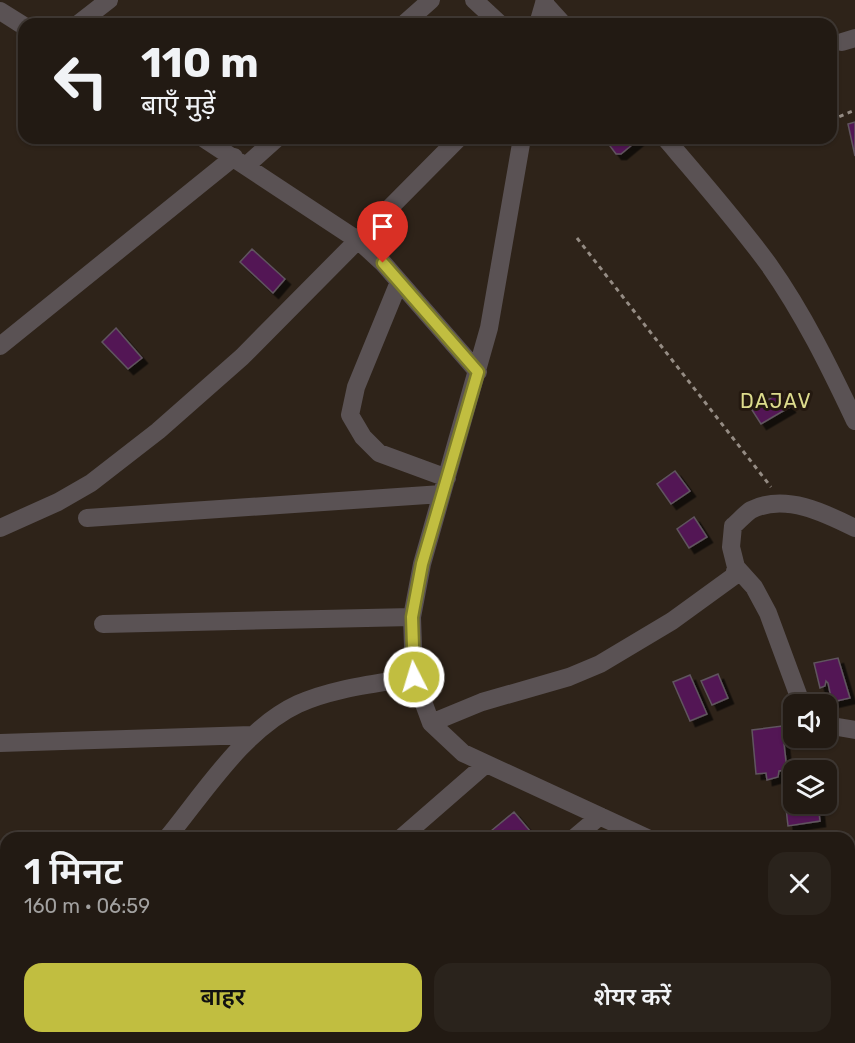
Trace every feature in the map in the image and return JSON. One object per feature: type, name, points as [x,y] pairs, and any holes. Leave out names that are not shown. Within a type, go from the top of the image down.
[{"type":"street","points":[[86,18],[109,0]]},
{"type":"street","points":[[411,18],[431,0]]},
{"type":"street","points":[[474,0],[494,18]]},
{"type":"street","points":[[540,18],[545,1]]},
{"type":"street","points":[[545,1],[558,18]]},
{"type":"street","points":[[0,11],[18,22]]},
{"type":"street","points":[[213,144],[359,241],[399,282],[478,372]]},
{"type":"street","points":[[0,346],[240,161],[267,144]]},
{"type":"street","points":[[0,528],[58,502],[91,483],[158,431],[242,357],[453,144]]},
{"type":"street","points":[[521,144],[499,277],[478,372],[422,564],[412,617],[414,677],[431,723],[463,753],[634,832]]},
{"type":"street","points":[[671,144],[727,210],[770,267],[804,322],[855,421]]},
{"type":"street","points":[[399,282],[356,387],[350,415],[363,437],[379,453],[445,486]]},
{"type":"street","points":[[87,518],[445,486]]},
{"type":"street","points":[[798,694],[768,614],[754,587],[736,567],[731,547],[733,526],[750,511],[770,504],[797,505],[829,515],[855,528]]},
{"type":"street","points":[[431,723],[482,702],[600,664],[662,627],[729,582],[736,567]]},
{"type":"street","points":[[103,624],[412,617]]},
{"type":"street","points":[[172,832],[252,735],[297,705],[339,692],[414,677]]},
{"type":"street","points":[[837,727],[855,730]]},
{"type":"street","points":[[0,743],[252,735]]},
{"type":"street","points":[[408,832],[486,764]]},
{"type":"street","points":[[580,832],[600,816]]},
{"type":"path","points":[[837,118],[855,110]]},
{"type":"path","points":[[577,238],[785,505]]},
{"type":"building","points":[[855,122],[855,156],[848,124]]},
{"type":"building","points":[[608,144],[633,144],[621,154],[616,154]]},
{"type":"building","points":[[252,249],[285,279],[273,293],[240,262]]},
{"type":"building","points":[[116,328],[142,358],[128,369],[102,342]]},
{"type":"building","points":[[780,392],[790,407],[761,424],[752,410]]},
{"type":"building","points":[[675,471],[690,491],[671,504],[657,484]]},
{"type":"building","points":[[694,517],[707,537],[689,548],[677,529]]},
{"type":"building","points":[[838,658],[850,698],[837,701],[837,694],[830,694],[826,681],[825,686],[820,688],[814,663]]},
{"type":"building","points":[[718,674],[728,698],[712,705],[701,681]]},
{"type":"building","points":[[690,675],[707,714],[690,721],[673,682]]},
{"type":"building","points":[[782,726],[786,760],[783,760],[783,770],[779,771],[778,777],[767,780],[766,773],[756,774],[752,730]]},
{"type":"building","points":[[514,812],[531,832],[492,832]]},
{"type":"building","points":[[787,814],[819,814],[820,821],[788,826]]},
{"type":"district","name":"DAJAV","points":[[776,401]]},
{"type":"route","points":[[383,263],[478,372],[422,564],[412,617],[411,651],[414,677]]}]
